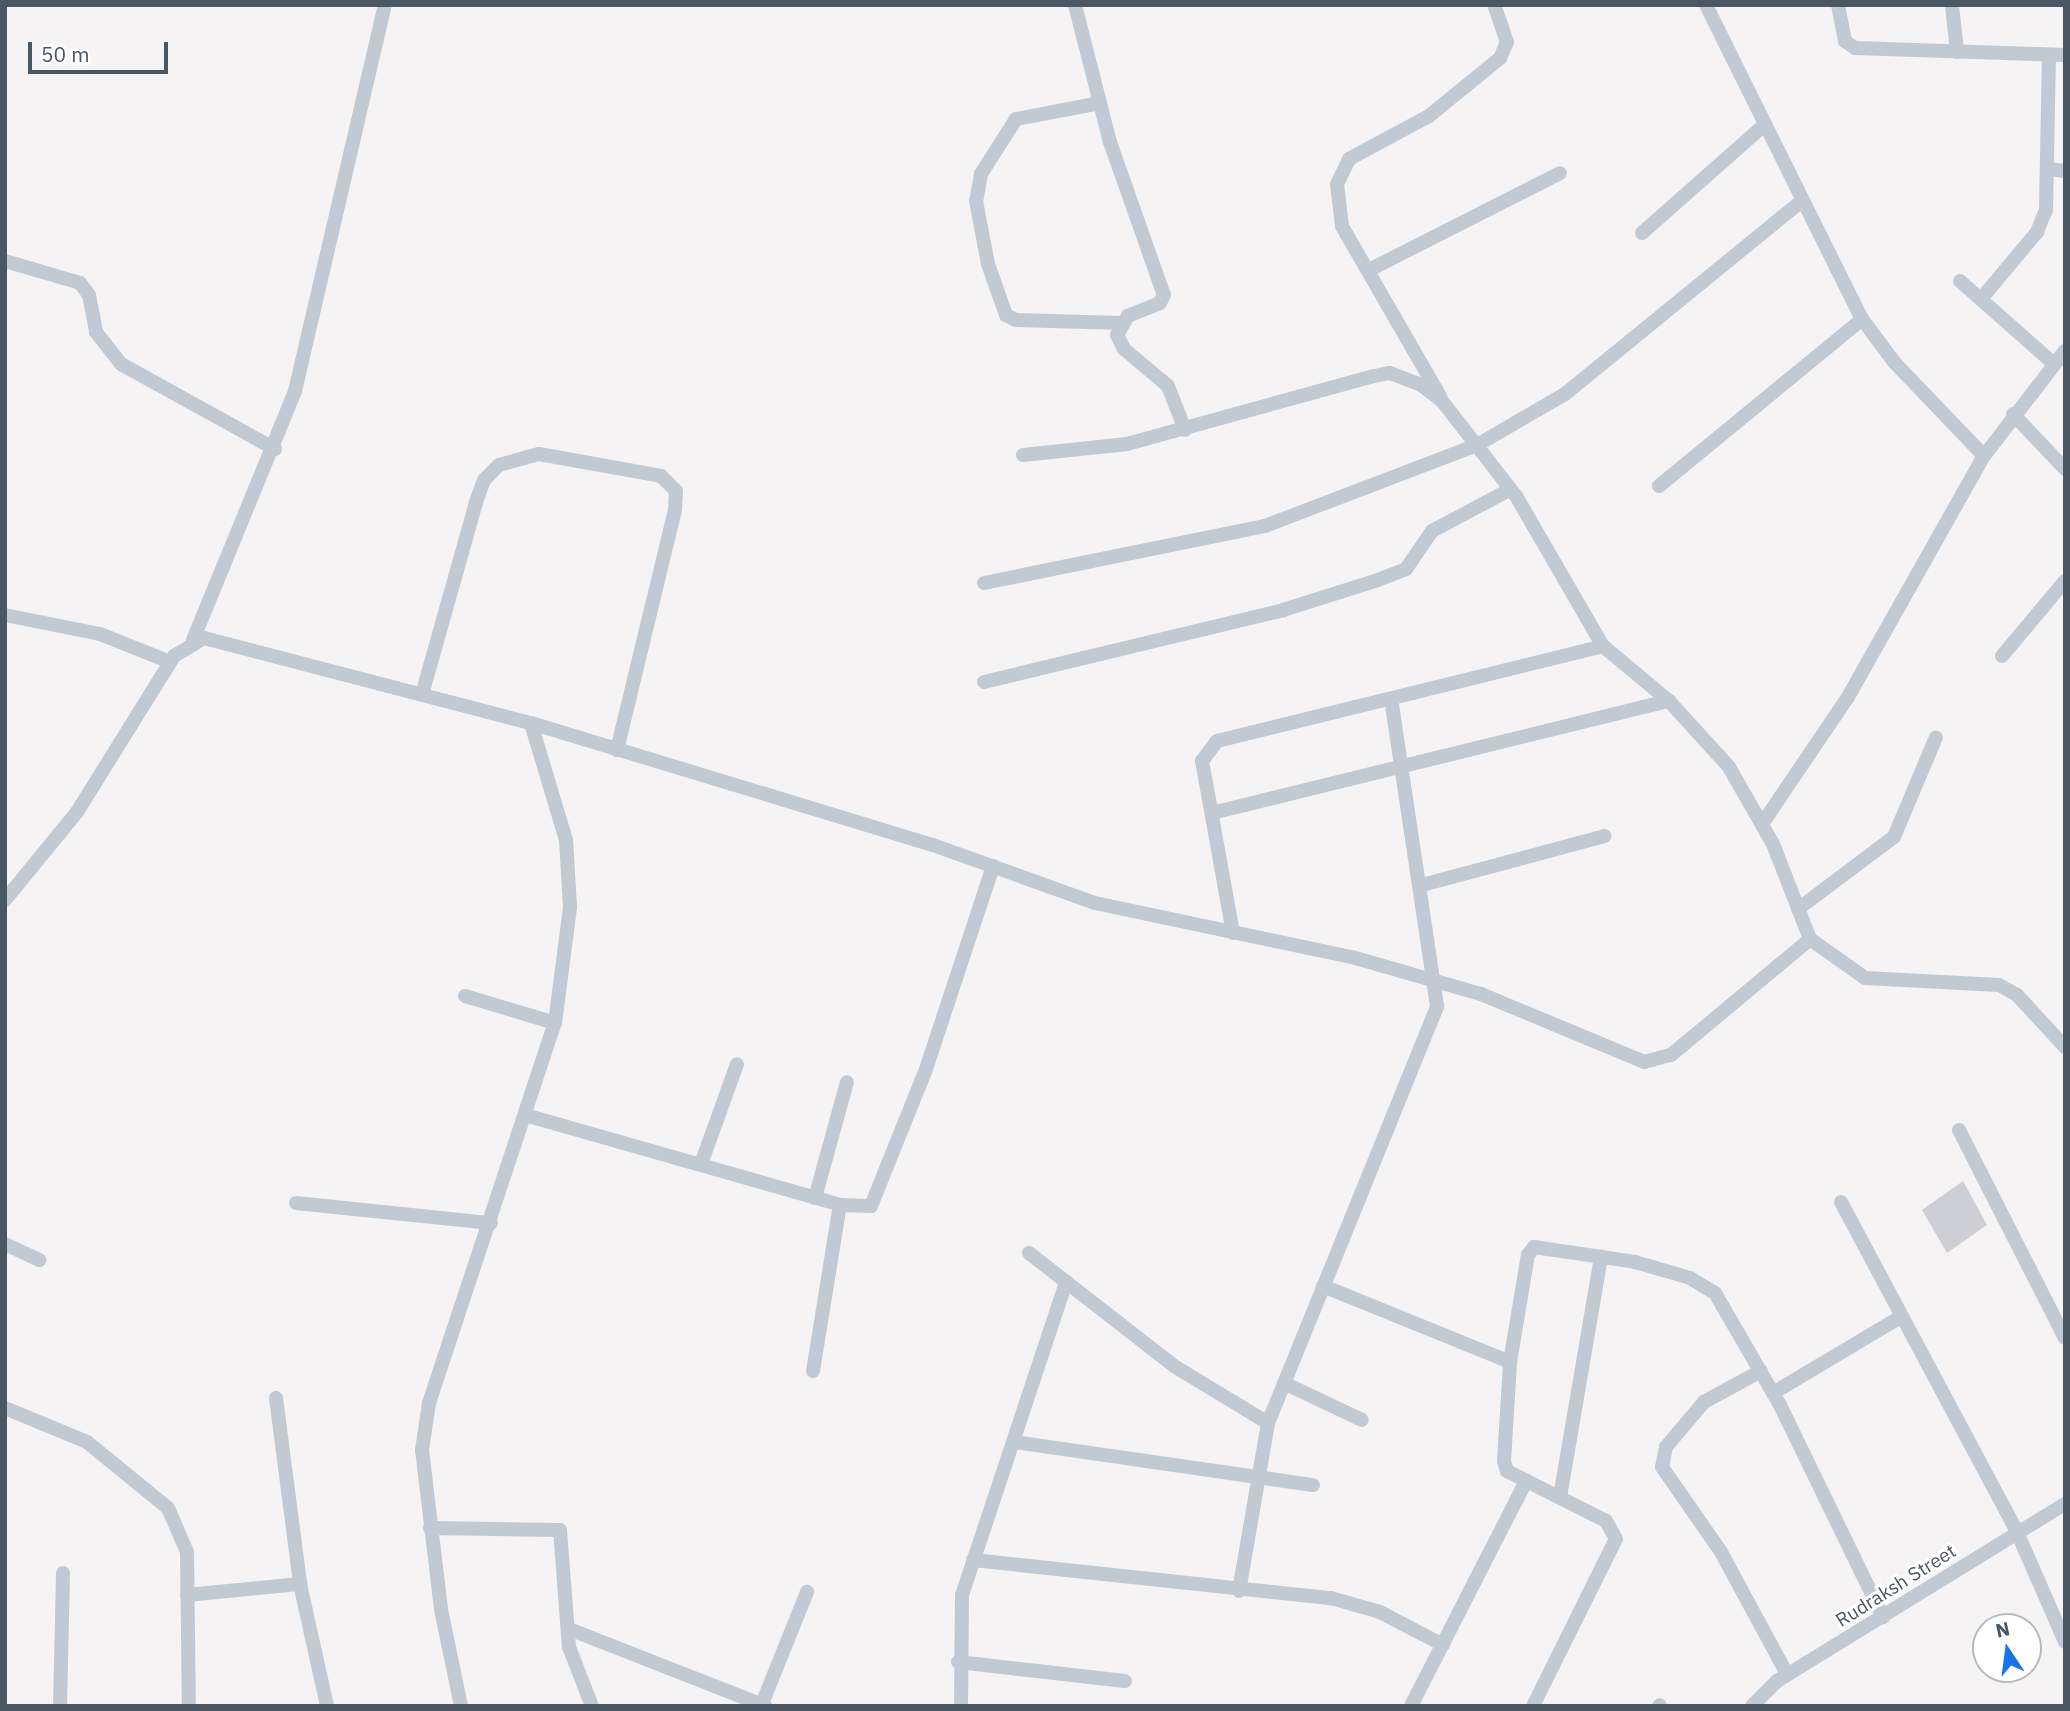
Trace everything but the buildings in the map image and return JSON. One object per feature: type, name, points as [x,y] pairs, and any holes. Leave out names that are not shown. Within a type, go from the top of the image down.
[{"type":"street","points":[[5,900],[77,812],[170,662],[193,640],[275,449],[295,391],[385,5]]},
{"type":"street","points":[[1075,5],[1100,103],[1164,295],[1160,303],[1121,323],[1016,320],[1006,315],[988,264],[976,201],[981,174],[1016,119],[1100,103]]},
{"type":"street","points":[[1494,5],[1507,41],[1500,58],[1429,116],[1349,159],[1336,184],[1342,226],[1442,401],[1511,489],[1603,646],[1669,701],[1729,767],[1762,824],[1810,939],[1865,978],[1999,985],[2017,995],[2065,1047]]},
{"type":"street","points":[[1706,5],[1799,203],[1862,319],[1894,362],[1984,456]]},
{"type":"street","points":[[1838,5],[1845,41],[1855,48],[2065,55]]},
{"type":"street","points":[[1952,5],[1957,52]]},
{"type":"street","points":[[1981,299],[2037,232],[2046,210],[2049,169],[2049,55]]},
{"type":"street","points":[[1642,233],[1763,126]]},
{"type":"street","points":[[2049,169],[2065,171]]},
{"type":"street","points":[[1369,270],[1560,173]]},
{"type":"street","points":[[984,583],[1265,526],[1477,445],[1565,394],[1799,203]]},
{"type":"street","points":[[5,261],[80,283],[89,295],[96,332],[121,363],[275,449]]},
{"type":"street","points":[[1961,281],[2054,364]]},
{"type":"street","points":[[1659,486],[1862,319]]},
{"type":"street","points":[[1121,323],[1117,335],[1124,349],[1168,386],[1185,430]]},
{"type":"street","points":[[1762,824],[1848,697],[1984,456],[2013,414],[2065,351]]},
{"type":"street","points":[[1023,455],[1127,444],[1390,373],[1442,401]]},
{"type":"street","points":[[2013,414],[2065,469]]},
{"type":"street","points":[[423,691],[476,502],[485,480],[499,465],[539,454],[661,476],[676,491],[675,510],[617,750]]},
{"type":"street","points":[[984,682],[1283,610],[1375,581],[1406,569],[1432,531],[1511,489]]},
{"type":"street","points":[[2002,656],[2065,581]]},
{"type":"street","points":[[5,615],[100,634],[170,662]]},
{"type":"street","points":[[193,640],[204,638],[423,691],[993,866],[1096,903],[1436,981],[1553,1020],[1635,1059],[1657,1062],[1810,939]]},
{"type":"street","points":[[1233,933],[1202,761],[1217,741],[1603,646]]},
{"type":"street","points":[[1239,1591],[1256,1478],[1268,1423],[1433,1022],[1436,981],[1391,700]]},
{"type":"street","points":[[1212,813],[1669,701]]},
{"type":"street","points":[[461,1706],[422,1469],[429,1403],[491,1223],[555,1023],[570,907],[566,840],[531,723]]},
{"type":"street","points":[[1798,909],[1894,837],[1936,737]]},
{"type":"street","points":[[1422,885],[1605,836]]},
{"type":"street","points":[[525,1115],[839,1205],[871,1206],[879,1195],[993,866]]},
{"type":"street","points":[[465,996],[555,1023]]},
{"type":"street","points":[[701,1164],[737,1064]]},
{"type":"street","points":[[814,1198],[847,1082]]},
{"type":"street","points":[[1959,1130],[2065,1338]]},
{"type":"street","points":[[1841,1202],[2017,1532],[2065,1642]]},
{"type":"street","points":[[296,1203],[491,1223]]},
{"type":"street","points":[[813,1371],[839,1205]]},
{"type":"street","points":[[5,1244],[40,1260]]},
{"type":"street","points":[[1533,1706],[1616,1547],[1606,1521],[1507,1471],[1504,1461],[1510,1362],[1528,1255],[1544,1245],[1601,1256],[1707,1285],[1773,1393],[1883,1618]]},
{"type":"street","points":[[1028,1253],[1174,1366],[1268,1423]]},
{"type":"street","points":[[1560,1497],[1601,1256]]},
{"type":"street","points":[[961,1706],[959,1615],[973,1560],[1066,1282]]},
{"type":"street","points":[[1323,1286],[1510,1362]]},
{"type":"street","points":[[1773,1393],[1902,1316]]},
{"type":"street","points":[[1761,1371],[1704,1402],[1666,1447],[1662,1467],[1721,1552],[1787,1674]]},
{"type":"street","points":[[1284,1383],[1362,1420]]},
{"type":"street","points":[[276,1398],[300,1584],[327,1706]]},
{"type":"street","points":[[5,1408],[87,1442],[168,1508],[187,1552],[189,1706]]},
{"type":"street","points":[[1014,1442],[1312,1485]]},
{"type":"street","points":[[1411,1706],[1526,1481]]},
{"type":"street","name":"Rudraksh Street","points":[[1752,1706],[1787,1674],[1883,1618],[2065,1504]]},
{"type":"street","points":[[430,1528],[560,1530],[573,1663],[592,1706]]},
{"type":"street","points":[[973,1560],[1355,1603],[1443,1646]]},
{"type":"street","points":[[60,1706],[64,1573]]},
{"type":"street","points":[[187,1595],[300,1584]]},
{"type":"street","points":[[569,1629],[758,1704],[807,1592]]},
{"type":"street","points":[[958,1662],[1125,1681]]}]
